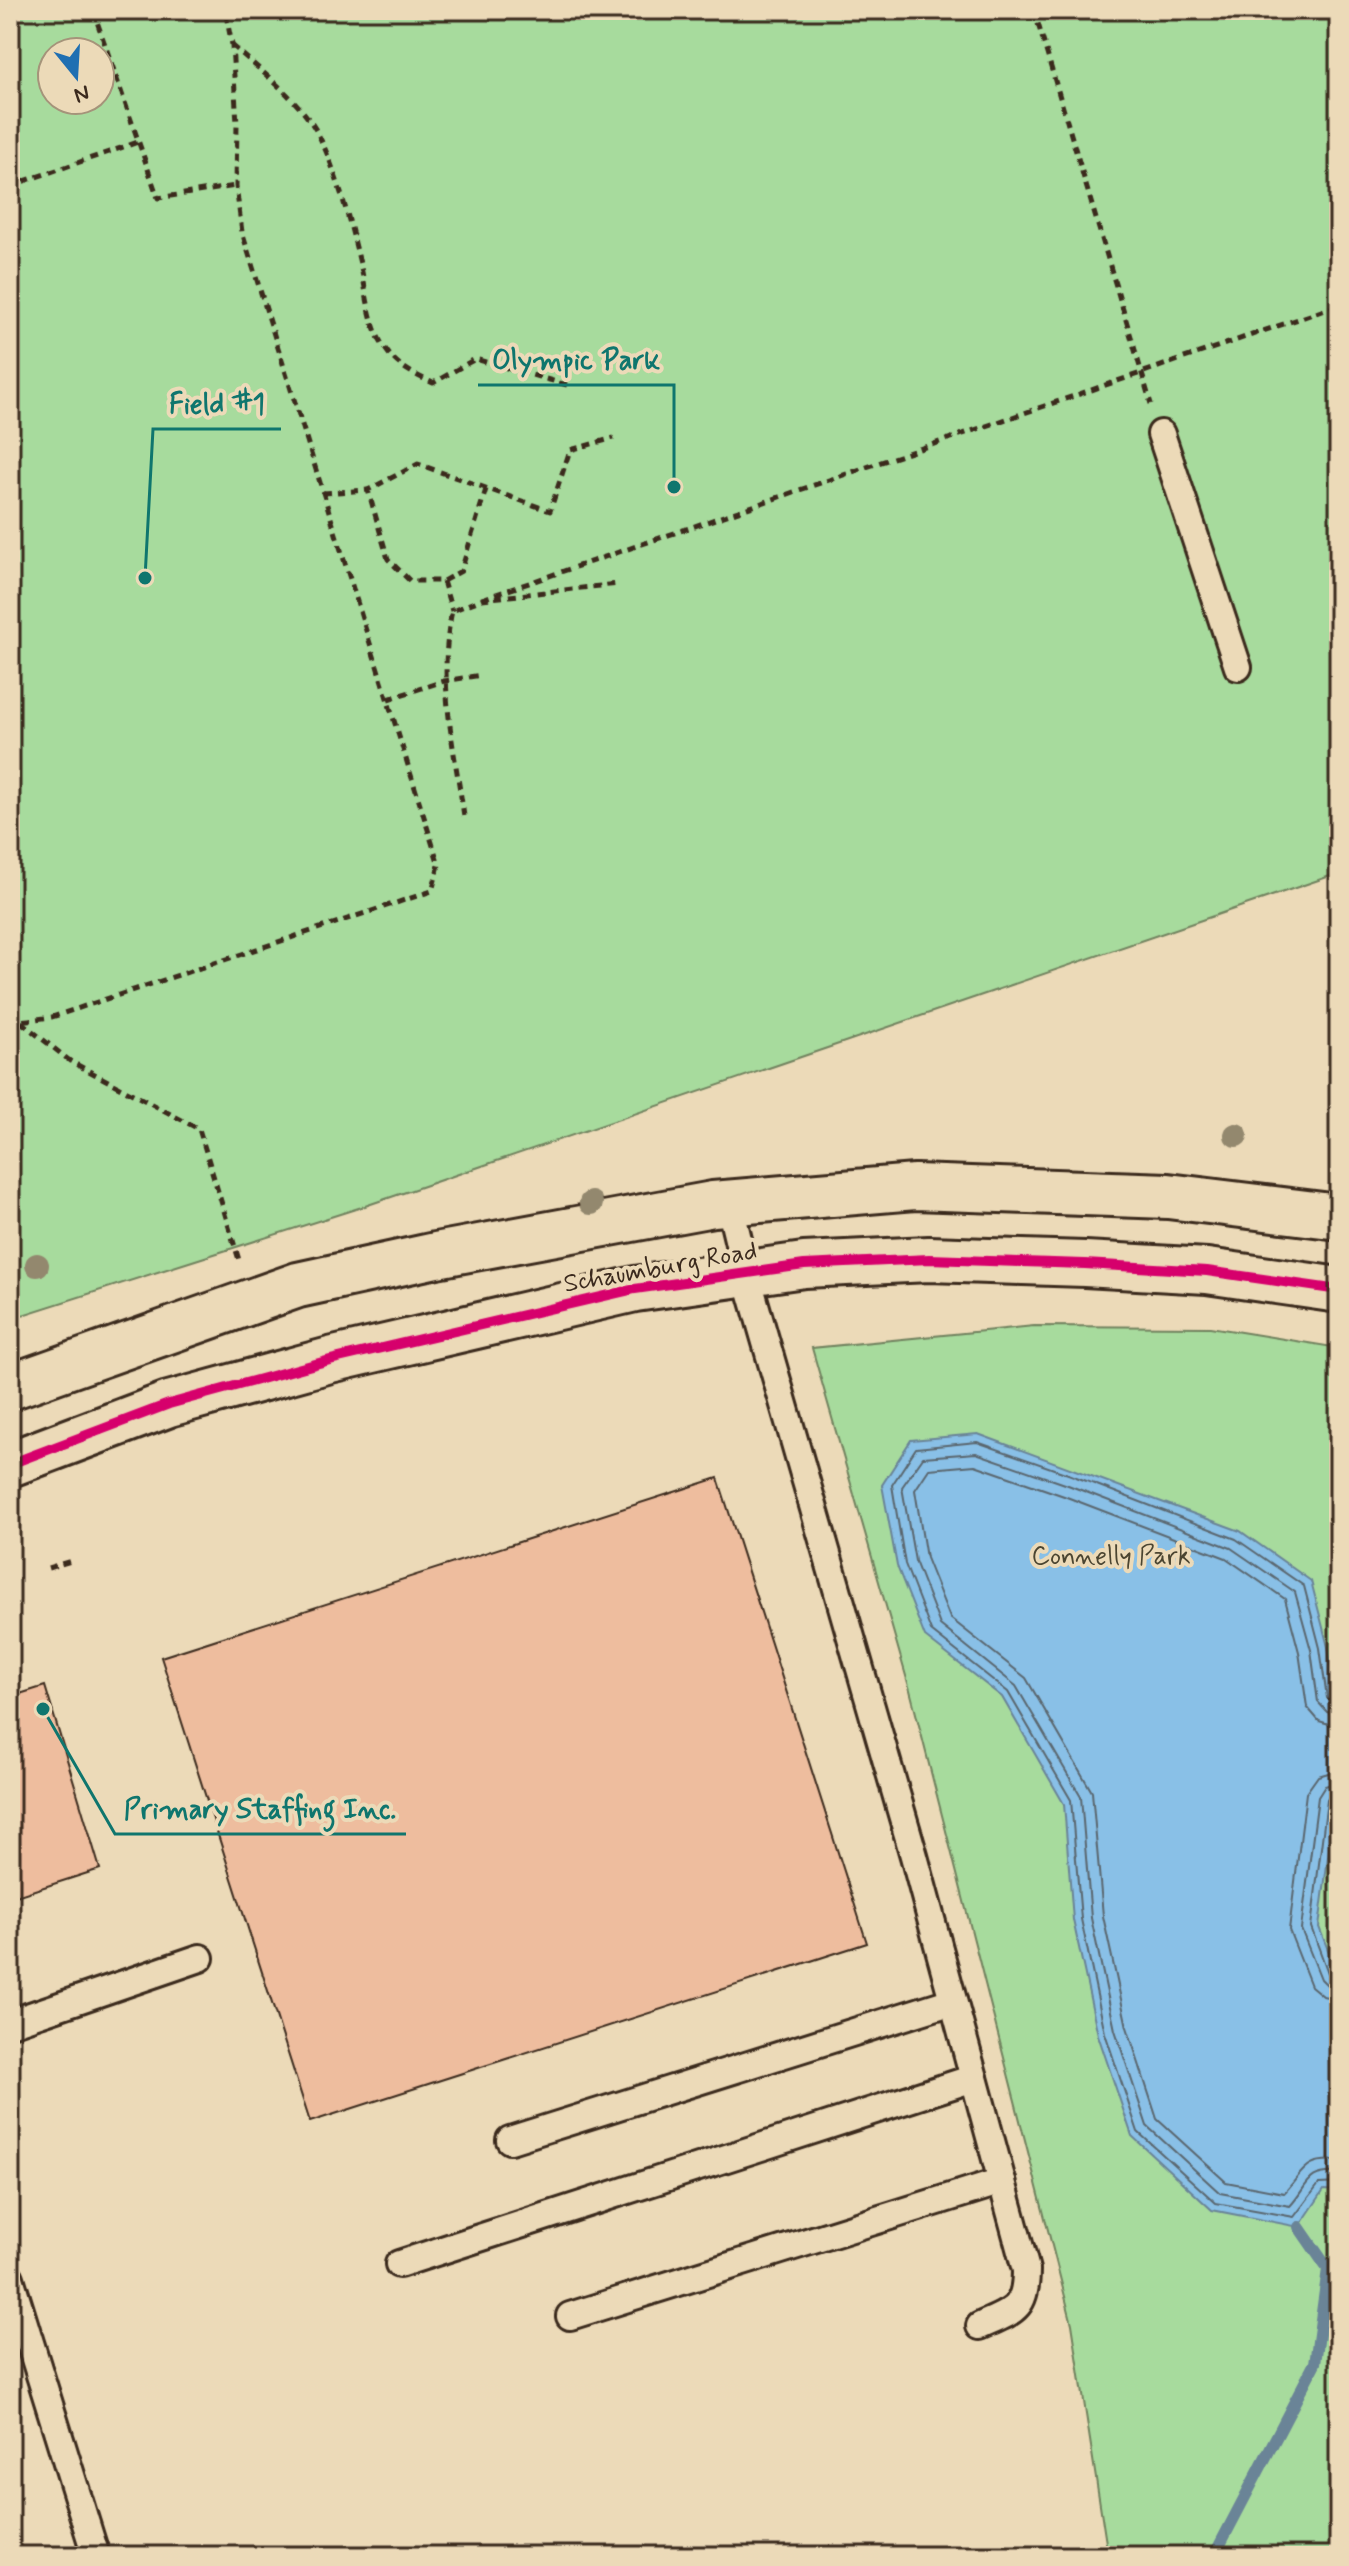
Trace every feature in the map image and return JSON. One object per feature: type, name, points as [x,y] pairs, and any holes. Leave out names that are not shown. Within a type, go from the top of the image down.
[{"type":"street","name":"Schaumburg Road","points":[[10,1387],[298,1285],[436,1255],[729,1202],[915,1187],[1168,1196],[1339,1217]]},
{"type":"street","name":"Schaumburg Road","points":[[10,1464],[169,1404],[330,1360],[635,1289],[804,1265],[945,1259],[1207,1271],[1339,1290]]},
{"type":"lane","points":[[1161,434],[1238,667]]},
{"type":"lane","points":[[729,1202],[746,1273],[953,2001],[1026,2270],[1026,2291],[1021,2303],[980,2326]]},
{"type":"lane","points":[[10,2023],[200,1958]]},
{"type":"lane","points":[[510,2140],[953,2001]]},
{"type":"lane","points":[[399,2264],[974,2078]]},
{"type":"lane","points":[[570,2316],[1002,2181]]},
{"type":"lane","points":[[10,2278],[96,2556]]},
{"type":"path","points":[[93,10],[158,198],[236,186]]},
{"type":"path","points":[[20,1021],[52,1017],[432,891],[439,865],[242,232],[236,186],[237,123],[232,45],[225,10]]},
{"type":"path","points":[[1034,10],[1140,375],[1161,434]]},
{"type":"path","points":[[232,45],[291,100],[316,130],[329,161],[356,249],[372,317],[384,347],[404,370],[433,383],[475,359],[567,385]]},
{"type":"path","points":[[10,186],[138,142]]},
{"type":"path","points":[[452,611],[1339,305]]},
{"type":"path","points":[[323,493],[368,490],[418,464],[550,511],[570,450],[614,438]]},
{"type":"path","points":[[368,490],[388,559],[410,581],[443,581],[461,571],[486,489]]},
{"type":"path","points":[[443,581],[452,611],[444,681],[464,816]]},
{"type":"path","points":[[482,599],[618,584]]},
{"type":"path","points":[[388,699],[444,681],[482,675]]},
{"type":"path","points":[[10,1017],[20,1021],[70,1061],[199,1129],[241,1264]]},
{"type":"path","points":[[48,1568],[71,1561]]},
{"type":"green space","points":[[10,10],[1339,10],[1339,873],[365,1206],[10,1319]]},
{"type":"green space","name":"Connelly Park","points":[[1034,1326],[1210,1327],[1339,1348],[1339,2556],[1108,2556],[1072,2324],[910,1690],[812,1348]]},
{"type":"water","points":[[978,1434],[1240,1531],[1311,1581],[1328,1647],[1339,1724],[1339,1771],[1319,1927],[1339,1978],[1339,2191],[1324,2190],[1299,2227],[1212,2210],[1132,2136],[1098,2035],[1073,1920],[1064,1804],[1002,1697],[925,1637],[897,1566],[882,1485],[911,1440]]},
{"type":"building","points":[[718,1478],[867,1943],[310,2122],[161,1657]]},
{"type":"building","points":[[45,1686],[100,1869],[10,1898],[10,1697]]},
{"type":"waterway","points":[[1214,2556],[1315,2363],[1328,2269],[1299,2227]]},
{"type":"cycle path","points":[[10,1464],[169,1404],[330,1360],[635,1289],[804,1265],[929,1259],[1085,1264],[1207,1271],[1339,1290]]},
{"type":"place","name":"Olympic Park","points":[[674,487]]},
{"type":"place","name":"Field #1","points":[[145,578]]},
{"type":"place","name":"Primary Staffing Inc.","points":[[43,1709]]}]
